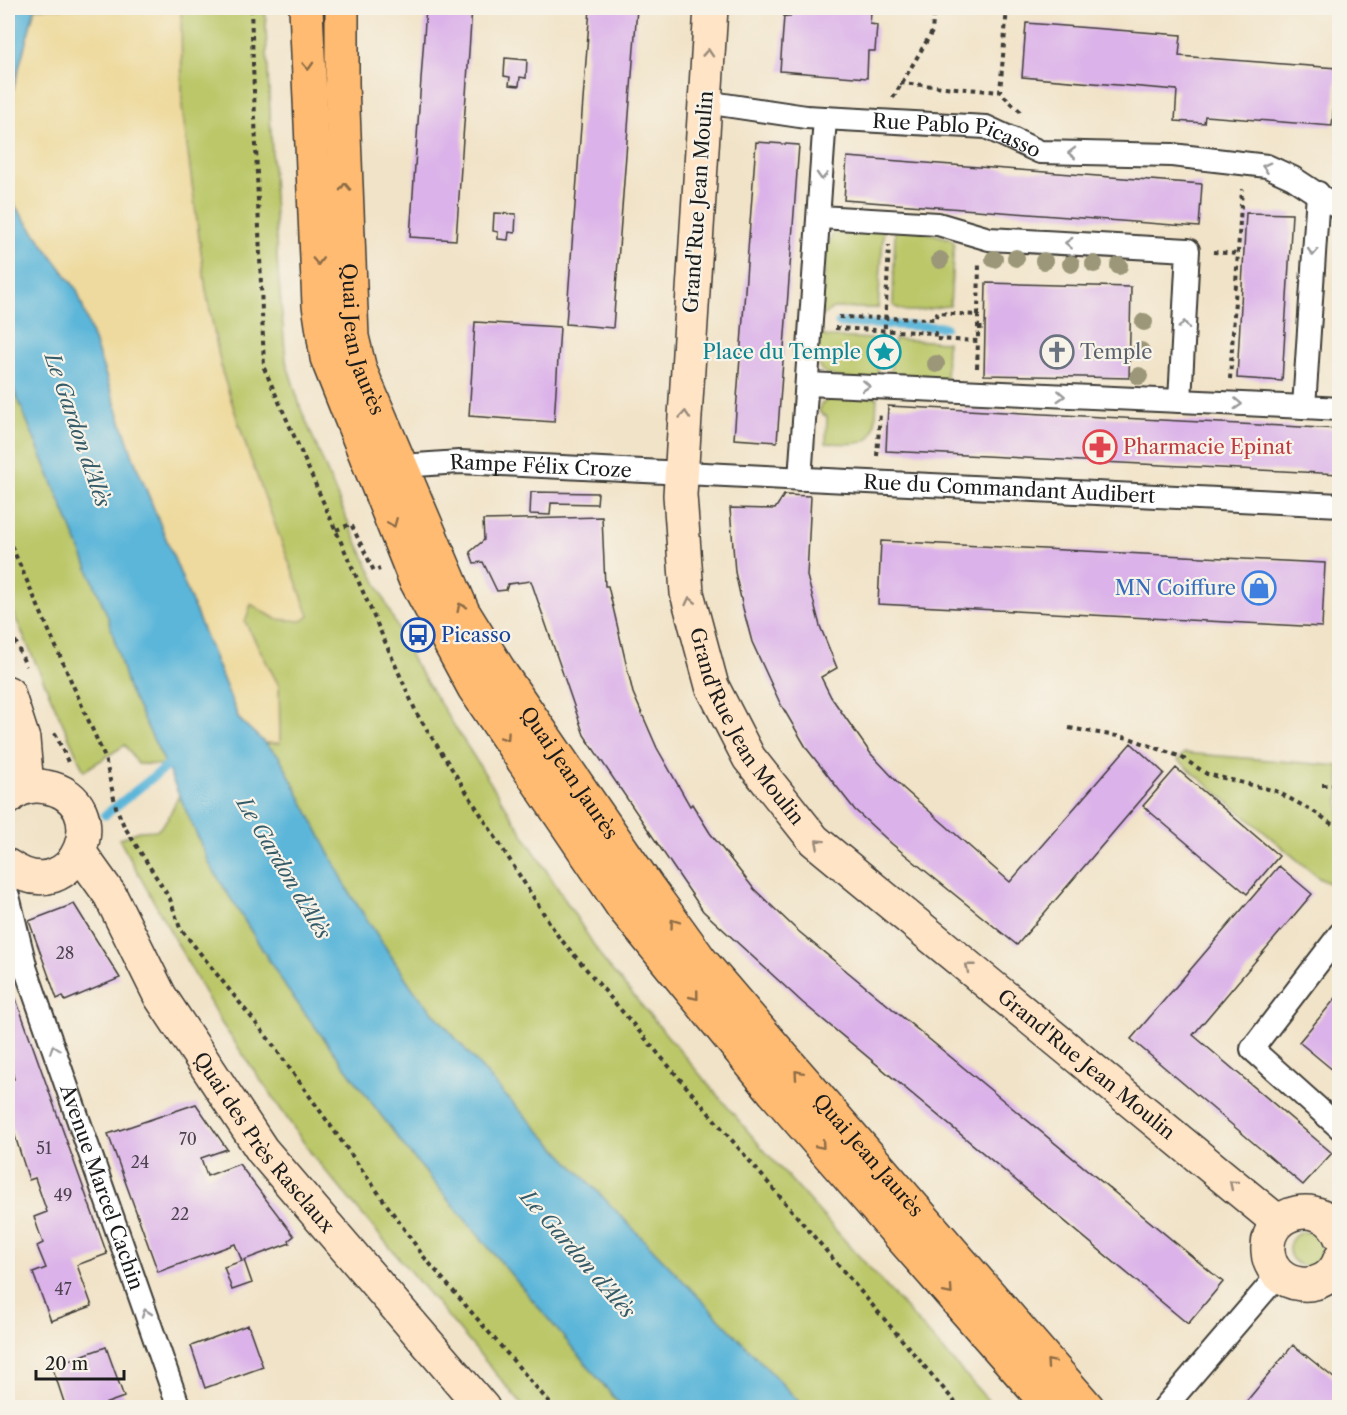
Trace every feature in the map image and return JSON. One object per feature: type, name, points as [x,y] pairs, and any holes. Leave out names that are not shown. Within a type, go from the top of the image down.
[{"type":"main road","name":"Quai Jean Jaurès","points":[[306,8],[319,305],[327,358],[463,612],[502,675],[695,952],[1088,1407]]},
{"type":"main road","points":[[329,8],[342,84]]},
{"type":"main road","name":"Quai Jean Jaurès","points":[[342,8],[342,84],[352,338],[415,579],[474,688],[622,906],[774,1092],[1051,1407]]},
{"type":"street","name":"Grand'Rue Jean Moulin","points":[[711,8],[680,495],[687,593],[712,686],[749,758],[814,840],[1278,1222]]},
{"type":"street","name":"Rue Pablo Picasso","points":[[705,102],[825,118],[986,127],[1040,152],[1172,155],[1267,166],[1318,193],[1340,209]]},
{"type":"street","points":[[800,479],[820,217],[825,118]]},
{"type":"street","points":[[1304,407],[1318,193]]},
{"type":"street","points":[[820,217],[938,224],[989,238],[1188,250],[1180,401]]},
{"type":"street","points":[[808,384],[1340,409]]},
{"type":"street","name":"Rampe Félix Croze","points":[[386,468],[459,462],[681,473]]},
{"type":"street","name":"Rue du Commandant Audibert","points":[[681,473],[1340,505]]},
{"type":"street","points":[[10,882],[60,873],[71,865],[80,853],[85,828],[82,814],[75,803],[53,788],[17,792],[23,739],[17,682]]},
{"type":"street","name":"Quai des Près Rasclaux","points":[[80,853],[110,895],[160,996],[262,1150],[483,1407]]},
{"type":"street","name":"Avenue Marcel Cachin","points":[[10,882],[25,967],[179,1407]]},
{"type":"street","points":[[1340,934],[1252,1049],[1340,1128]]},
{"type":"street","name":"Avenue Marcel Cachin","points":[[8,949],[25,967]]},
{"type":"street","points":[[1298,1212],[1320,1214],[1338,1242],[1331,1274],[1311,1285],[1299,1285],[1278,1275],[1268,1254],[1268,1242],[1278,1222],[1298,1212]]},
{"type":"street","points":[[1164,1407],[1278,1275]]},
{"type":"path","points":[[892,122],[893,94],[932,32],[934,8]]},
{"type":"path","points":[[1000,92],[1007,8]]},
{"type":"path","points":[[900,83],[1000,92],[1024,115]]},
{"type":"path","points":[[1228,404],[1243,163]]},
{"type":"path","points":[[867,456],[877,457],[890,221]]},
{"type":"path","points":[[978,315],[937,313],[936,319],[837,316],[830,323],[837,329],[935,333],[935,339],[978,341],[980,236]]},
{"type":"path","points":[[978,328],[985,328]]},
{"type":"path","points":[[336,530],[351,524],[374,571]]},
{"type":"path","points":[[8,538],[105,758],[116,807],[124,826],[170,899],[180,928],[271,1042],[424,1257],[554,1407]]},
{"type":"path","points":[[8,624],[17,682]]},
{"type":"path","points":[[51,723],[70,766]]},
{"type":"path","points":[[1069,728],[1129,738],[1181,757],[1207,774],[1276,791],[1318,814],[1339,829]]},
{"type":"path","points":[[1322,785],[1340,785]]},
{"type":"green space","points":[[181,8],[265,8],[277,259],[286,361],[301,409],[351,529],[413,661],[604,961],[763,1149],[994,1407],[804,1407],[503,1093],[413,989],[352,897],[279,756],[263,743],[280,743],[279,686],[245,622],[251,604],[276,619],[248,452],[222,372],[206,291],[182,108]]},
{"type":"green space","points":[[884,226],[878,308],[833,308],[821,317],[827,245],[836,228]]},
{"type":"green space","points":[[895,228],[909,228],[951,239],[954,243],[950,306],[906,311],[893,305]]},
{"type":"green space","points":[[821,330],[824,336],[829,337],[875,339],[879,350],[877,381],[843,378],[826,373],[821,369],[818,363],[818,351]]},
{"type":"green space","points":[[894,339],[947,342],[946,384],[889,381]]},
{"type":"green space","points":[[8,375],[108,617],[128,688],[166,765],[138,764],[125,745],[84,771],[8,601]]},
{"type":"green space","points":[[835,396],[877,397],[875,425],[869,439],[854,443],[826,443],[827,417],[819,412],[821,404]]},
{"type":"green space","points":[[1184,753],[1339,766],[1339,888],[1319,878],[1178,760]]},
{"type":"green space","points":[[179,795],[210,865],[287,989],[407,1150],[622,1407],[524,1407],[313,1156],[222,1024],[119,839],[139,831],[158,830],[168,818]]},
{"type":"green space","points":[[1306,1232],[1318,1237],[1323,1249],[1318,1261],[1306,1266],[1294,1261],[1289,1249],[1294,1237]]},
{"type":"sand","points":[[35,8],[181,8],[182,108],[206,291],[222,372],[248,452],[309,616],[302,621],[276,619],[251,604],[245,622],[279,686],[280,743],[263,743],[239,719],[133,457],[77,290],[9,198],[8,109]]},
{"type":"water","points":[[8,8],[35,8],[8,109]]},
{"type":"water","name":"Le Gardon d'Alès","points":[[8,172],[9,198],[77,290],[133,457],[239,719],[279,756],[352,897],[413,989],[503,1093],[804,1407],[622,1407],[407,1150],[287,989],[210,865],[166,765],[128,688],[108,617],[8,375]]},
{"type":"building","points":[[426,8],[472,8],[456,240],[410,237]]},
{"type":"building","points":[[590,8],[637,8],[613,328],[566,324]]},
{"type":"building","points":[[791,8],[878,8],[878,12],[871,12],[870,24],[877,25],[875,51],[868,51],[867,78],[780,71],[784,16],[790,17]]},
{"type":"building","points":[[1026,23],[1181,35],[1179,56],[1337,68],[1332,126],[1205,116],[1204,123],[1175,121],[1177,90],[1022,77]]},
{"type":"building","points":[[505,58],[527,60],[526,78],[520,77],[519,86],[509,85],[510,77],[504,76]]},
{"type":"building","points":[[756,142],[799,145],[777,442],[734,439]]},
{"type":"building","points":[[847,157],[1202,184],[1199,227],[844,200]]},
{"type":"building","points":[[494,213],[516,214],[515,233],[509,232],[508,240],[498,239],[498,232],[493,231]]},
{"type":"building","points":[[1246,213],[1292,214],[1282,381],[1237,378]]},
{"type":"building","name":"Temple","points":[[986,283],[1131,287],[1129,378],[984,375]]},
{"type":"building","points":[[475,322],[560,327],[554,422],[469,416]]},
{"type":"building","points":[[888,406],[1340,429],[1340,474],[886,451]]},
{"type":"building","points":[[531,492],[598,493],[597,504],[551,503],[550,515],[530,514]]},
{"type":"building","points":[[784,495],[811,496],[807,576],[820,626],[837,668],[821,677],[831,697],[871,754],[903,788],[1010,882],[1131,743],[1164,773],[1017,945],[892,844],[855,810],[807,749],[780,703],[752,642],[743,608],[735,572],[730,508],[775,509]]},
{"type":"building","points":[[602,517],[605,586],[608,586],[633,693],[657,748],[690,806],[692,804],[710,833],[754,889],[797,930],[1223,1282],[1188,1324],[803,1003],[703,911],[584,735],[531,581],[508,584],[506,590],[497,591],[483,562],[474,563],[470,552],[484,540],[483,520]]},
{"type":"building","points":[[881,541],[1325,563],[1322,627],[878,604]]},
{"type":"building","points":[[1176,768],[1279,856],[1247,894],[1143,806]]},
{"type":"building","points":[[1279,866],[1312,894],[1193,1035],[1332,1153],[1303,1185],[1131,1039]]},
{"type":"building","points":[[74,904],[120,978],[65,1001],[63,996],[57,999],[29,921]]},
{"type":"building","points":[[1340,993],[1340,1076],[1299,1042]]},
{"type":"building","points":[[16,999],[107,1254],[77,1265],[92,1306],[51,1321],[33,1273],[46,1268],[37,1246],[43,1243],[34,1217],[47,1212],[35,1178],[29,1180],[8,1114],[8,1081],[14,1079],[10,1064],[8,1064],[8,1002]]},
{"type":"building","points":[[196,1104],[227,1149],[201,1158],[207,1176],[239,1164],[294,1236],[289,1240],[290,1243],[244,1260],[252,1283],[232,1290],[224,1267],[242,1261],[235,1244],[158,1272],[108,1134]]},
{"type":"building","points":[[248,1325],[263,1367],[205,1388],[191,1346]]},
{"type":"building","points":[[1293,1345],[1340,1383],[1340,1408],[1241,1408]]},
{"type":"building","points":[[106,1347],[124,1397],[93,1408],[66,1408],[52,1366]]},
{"type":"waterway","points":[[839,323],[945,327]]},
{"type":"waterway","points":[[105,815],[176,759]]},
{"type":"place","name":"Place du Temple","points":[[884,352]]},
{"type":"place","name":"Temple","points":[[1057,352]]},
{"type":"place","name":"Pharmacie Epinat","points":[[1100,447]]},
{"type":"place","name":"MN Coiffure","points":[[1259,588]]},
{"type":"place","name":"Picasso","points":[[418,635]]}]
